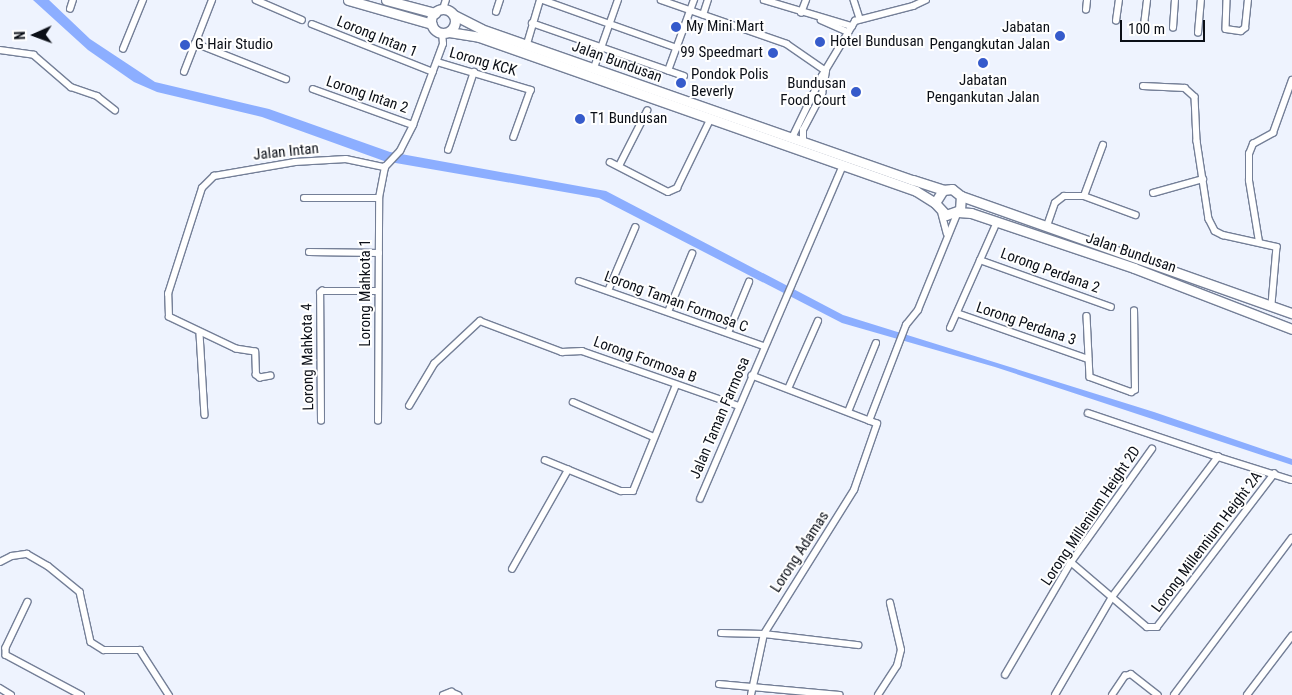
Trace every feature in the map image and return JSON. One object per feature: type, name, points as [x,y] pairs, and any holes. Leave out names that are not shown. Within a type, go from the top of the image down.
[{"type":"main road","points":[[348,0],[432,24],[445,33],[456,23],[454,15]]},
{"type":"main road","points":[[386,0],[441,7],[432,24]]},
{"type":"main road","name":"Jalan Bundusan","points":[[441,7],[454,15],[527,44],[943,190],[952,189],[961,196],[1272,304],[1292,313]]},
{"type":"main road","name":"Jalan Bundusan","points":[[445,33],[479,37],[710,120],[916,191],[935,203],[942,214],[950,216],[958,212],[971,213],[1204,293],[1292,329]]},
{"type":"main road","points":[[792,138],[796,144],[828,160]]},
{"type":"main road","points":[[935,203],[943,190]]},
{"type":"main road","points":[[958,212],[962,203],[961,196]]},
{"type":"street","points":[[70,9],[73,0]]},
{"type":"street","points":[[123,49],[142,0]]},
{"type":"street","points":[[184,72],[212,0]]},
{"type":"street","points":[[256,0],[302,20]]},
{"type":"street","points":[[496,12],[500,0]]},
{"type":"street","points":[[527,44],[532,23],[541,0],[677,48]]},
{"type":"street","points":[[594,68],[618,0]]},
{"type":"street","points":[[662,0],[787,44],[826,71]]},
{"type":"street","points":[[668,71],[694,0]]},
{"type":"street","points":[[703,15],[708,0]]},
{"type":"street","points":[[764,0],[821,19],[852,26]]},
{"type":"street","points":[[801,13],[806,0]]},
{"type":"street","points":[[854,0],[860,18]]},
{"type":"street","points":[[792,138],[826,71],[852,26],[860,18],[913,6],[926,0]]},
{"type":"street","points":[[1086,0],[1086,10]]},
{"type":"street","points":[[1116,21],[1119,0]]},
{"type":"street","points":[[1144,25],[1147,0]]},
{"type":"street","points":[[1173,28],[1175,0]]},
{"type":"street","points":[[1198,33],[1201,0]]},
{"type":"street","points":[[1228,0],[1226,28],[1241,31],[1245,28],[1248,0]]},
{"type":"street","points":[[821,19],[848,32]]},
{"type":"street","points":[[532,23],[684,76]]},
{"type":"street","name":"Lorong Intan 1","points":[[312,24],[433,72]]},
{"type":"street","points":[[387,165],[400,152],[414,125],[437,62],[445,33]]},
{"type":"street","points":[[195,43],[286,79]]},
{"type":"street","points":[[0,50],[34,55],[71,87],[97,96],[115,110]]},
{"type":"street","name":"Lorong KCK","points":[[437,62],[531,90],[514,137]]},
{"type":"street","points":[[803,142],[803,130],[822,94],[826,71]]},
{"type":"street","points":[[448,150],[474,72]]},
{"type":"street","points":[[1259,242],[1249,181],[1249,154],[1253,144],[1273,133],[1292,80]]},
{"type":"street","points":[[1143,86],[1185,88],[1192,93],[1197,103],[1197,141],[1207,214],[1215,230],[1223,235],[1277,247],[1272,304]]},
{"type":"street","name":"Lorong Intan 2","points":[[313,90],[414,125]]},
{"type":"street","points":[[619,166],[647,111]]},
{"type":"street","points":[[610,162],[668,192],[677,188],[710,120]]},
{"type":"street","points":[[1084,196],[1103,145]]},
{"type":"street","name":"Jalan Intan","points":[[200,334],[175,322],[166,308],[195,203],[202,188],[214,176],[254,168],[329,160],[387,165]]},
{"type":"street","name":"Lorong Mahkota 1","points":[[378,421],[379,198],[387,165]]},
{"type":"street","name":"Jalan Taman Farmosa","points":[[700,499],[843,165]]},
{"type":"street","points":[[1153,193],[1203,179]]},
{"type":"street","points":[[1047,226],[1059,198],[1084,196],[1136,215]]},
{"type":"street","points":[[304,198],[379,198]]},
{"type":"street","points":[[752,376],[869,421],[906,325],[918,310],[947,233],[958,212]]},
{"type":"street","points":[[942,214],[947,233]]},
{"type":"street","points":[[950,328],[997,222]]},
{"type":"street","points":[[608,291],[635,228]]},
{"type":"street","points":[[309,252],[379,253]]},
{"type":"street","points":[[668,312],[692,254]]},
{"type":"street","name":"Lorong Perdana 2","points":[[980,260],[1111,306]]},
{"type":"street","name":"Lorong Taman Formosa C","points":[[579,281],[764,346]]},
{"type":"street","points":[[728,333],[750,282]]},
{"type":"street","name":"Lorong Mahkota 4","points":[[321,420],[320,293],[322,291],[378,291]]},
{"type":"street","points":[[1087,316],[1088,359],[1092,379],[1130,393],[1135,390],[1134,311]]},
{"type":"street","name":"Lorong Perdana 3","points":[[957,313],[1088,359]]},
{"type":"street","name":"Lorong Formosa B","points":[[409,406],[434,364],[480,321],[562,352],[582,351],[739,406]]},
{"type":"street","points":[[788,389],[818,321]]},
{"type":"street","points":[[204,415],[200,334],[236,349],[255,352],[256,374],[260,378],[271,376]]},
{"type":"street","points":[[848,412],[876,344]]},
{"type":"street","points":[[544,460],[629,493],[633,491],[676,385]]},
{"type":"street","points":[[573,402],[654,437]]},
{"type":"street","points":[[1088,413],[1161,435],[1218,457],[1292,480]]},
{"type":"street","name":"Lorong Adamas","points":[[751,695],[764,634],[854,490],[877,424],[869,421]]},
{"type":"street","name":"Lorong Millenium Height 2D","points":[[1005,675],[1071,562],[1152,449]]},
{"type":"street","points":[[1055,695],[1112,597],[1218,457]]},
{"type":"street","points":[[512,569],[568,470]]},
{"type":"street","name":"Lorong Millennium Height 2A","points":[[1112,597],[1147,627],[1157,627],[1274,474]]},
{"type":"street","points":[[1174,695],[1292,538]]},
{"type":"street","points":[[0,562],[12,556],[27,554],[48,566],[80,592],[90,642],[104,650],[140,650],[169,695]]},
{"type":"street","points":[[1071,562],[1112,597]]},
{"type":"street","points":[[28,602],[6,648],[6,655],[81,695]]},
{"type":"street","points":[[878,695],[897,666],[901,650],[890,603]]},
{"type":"street","points":[[721,633],[764,634],[858,645]]},
{"type":"street","points":[[1247,695],[1292,636]]},
{"type":"street","points":[[1112,695],[1125,676],[1131,674],[1158,695]]},
{"type":"street","points":[[719,684],[839,695]]},
{"type":"street","points":[[0,688],[11,695]]},
{"type":"street","points":[[443,695],[451,692],[458,695]]},
{"type":"water","points":[[33,0],[49,0],[90,39],[155,82],[269,109],[390,152],[606,191],[843,315],[1154,412],[1292,459],[1292,465],[995,367],[842,323],[599,198],[384,161],[262,117],[157,92],[134,82],[88,50]]},
{"type":"place","name":"My Mini Mart","points":[[676,27]]},
{"type":"place","name":"Jabatan Pengangkutan Jalan","points":[[1060,36]]},
{"type":"place","name":"Hotel Bundusan","points":[[820,42]]},
{"type":"place","name":"G Hair Studio","points":[[185,45]]},
{"type":"place","name":"99 Speedmart","points":[[773,53]]},
{"type":"place","name":"Jabatan Pengankutan Jalan","points":[[983,63]]},
{"type":"place","name":"Pondok Polis Beverly","points":[[681,83]]},
{"type":"place","name":"Bundusan Food Court","points":[[856,92]]},
{"type":"place","name":"T1 Bundusan","points":[[580,119]]}]
